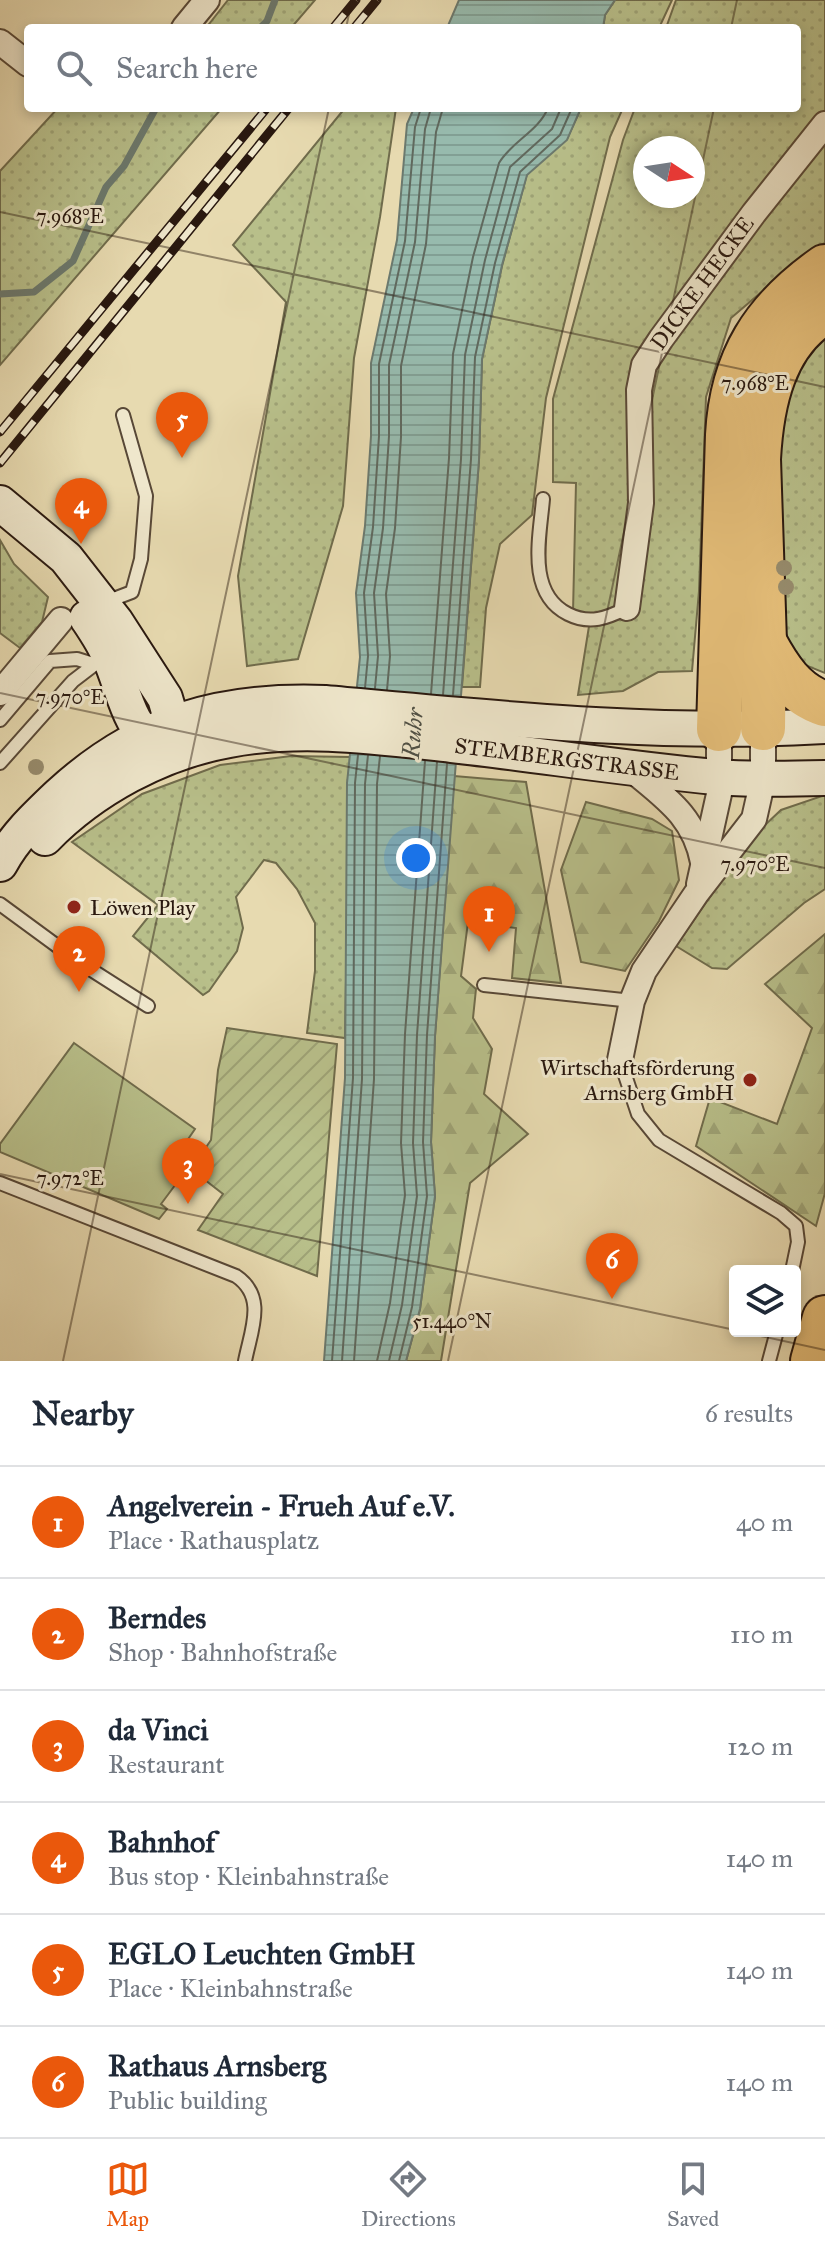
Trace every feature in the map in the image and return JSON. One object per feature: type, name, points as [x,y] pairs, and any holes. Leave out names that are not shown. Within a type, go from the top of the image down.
[{"type":"highway","points":[[719,729],[728,435],[733,394],[748,350],[769,315],[825,267]]},
{"type":"highway","points":[[763,728],[764,642],[758,459],[763,410],[768,389],[783,355],[802,330],[825,311]]},
{"type":"highway","points":[[764,642],[780,671],[793,684],[825,704]]},
{"type":"highway","points":[[813,1361],[825,1318]]},
{"type":"main road","points":[[1,504],[66,558],[102,603],[110,653]]},
{"type":"main road","points":[[1,504],[110,653],[165,698],[173,736]]},
{"type":"main road","name":"STEMBERGSTRASSE","points":[[173,736],[230,739],[299,733],[376,736],[489,734],[591,725],[719,729],[825,726]]},
{"type":"main road","name":"STEMBERGSTRASSE","points":[[489,734],[628,766],[718,777],[825,778]]},
{"type":"main road","points":[[0,864],[31,821],[80,777],[173,736]]},
{"type":"main road","points":[[0,879],[78,810],[126,778],[173,736]]},
{"type":"street","points":[[187,24],[207,0]]},
{"type":"street","points":[[0,42],[24,61]]},
{"type":"street","name":"DICKE HECKE","points":[[627,608],[641,503],[639,390],[644,365],[754,213],[825,124]]},
{"type":"street","points":[[0,693],[61,620]]},
{"type":"street","points":[[620,1060],[632,1001],[644,971],[696,894],[754,819],[763,779],[763,728]]},
{"type":"street","points":[[696,894],[716,815],[719,729]]},
{"type":"street","points":[[628,766],[689,822],[700,846],[704,867]]},
{"type":"lane","points":[[102,603],[132,592],[141,559],[146,496],[123,415]]},
{"type":"lane","points":[[543,499],[539,562],[548,596],[561,610],[589,620],[607,618],[627,608]]},
{"type":"lane","points":[[0,720],[50,661],[110,653]]},
{"type":"lane","points":[[0,763],[48,706],[110,653]]},
{"type":"lane","points":[[0,904],[79,962],[148,1006]]},
{"type":"lane","points":[[484,985],[632,1001]]},
{"type":"lane","points":[[620,1060],[638,1114],[659,1140],[781,1213],[796,1226],[798,1242],[793,1265]]},
{"type":"lane","points":[[0,1183],[236,1276],[249,1284],[256,1304],[245,1361]]},
{"type":"lane","points":[[769,1361],[775,1337]]},
{"type":"green space","points":[[228,0],[315,0],[294,24],[209,24]]},
{"type":"green space","points":[[615,0],[672,0],[661,24],[604,24],[605,15]]},
{"type":"green space","points":[[676,0],[825,0],[825,243],[812,249],[731,318],[706,397],[699,591],[692,671],[658,672],[623,691],[578,695],[590,620],[573,612],[576,483],[553,482],[553,399],[623,140],[634,112],[801,112],[801,24],[667,24]]},
{"type":"green space","points":[[54,112],[219,112],[0,365],[0,171]]},
{"type":"green space","points":[[342,112],[395,112],[354,358],[343,506],[298,659],[247,666],[238,576],[286,302],[233,245]]},
{"type":"green space","points":[[579,112],[621,112],[610,137],[546,398],[532,515],[500,544],[486,608],[480,687],[462,687],[479,460],[482,359],[502,266],[527,174],[567,139]]},
{"type":"green space","points":[[825,325],[825,673],[805,665],[773,626],[777,403]]},
{"type":"green space","points":[[0,540],[14,564],[48,597],[42,622],[20,648],[0,633]]},
{"type":"green space","points":[[291,756],[350,757],[345,1038],[307,1033],[315,971],[315,923],[297,889],[276,863],[264,860],[236,897],[243,928],[237,951],[203,995],[133,936],[158,905],[72,842],[142,794],[220,765]]},
{"type":"green space","points":[[454,776],[526,782],[561,983],[512,978],[516,928],[468,922],[461,976],[476,989],[473,1018],[492,1049],[484,1094],[528,1134],[470,1183],[441,1361],[406,1361],[420,1309],[435,1196],[431,1142],[435,1036]]},
{"type":"green space","points":[[825,795],[825,889],[804,903],[727,969],[712,968],[676,946],[750,839],[781,810]]},
{"type":"green space","points":[[586,802],[652,819],[672,831],[679,880],[659,921],[625,971],[581,962],[561,870]]},
{"type":"green space","points":[[825,934],[825,1193],[816,1226],[696,1146],[710,1098],[777,1124],[812,1028],[765,984]]},
{"type":"green space","points":[[227,1028],[337,1044],[317,1276],[198,1230],[223,1194],[191,1169],[211,1140],[218,1070]]},
{"type":"green space","points":[[74,1043],[195,1129],[182,1148],[196,1157],[161,1204],[167,1209],[159,1219],[0,1152],[0,1144]]},
{"type":"water","points":[[459,0],[615,0],[605,15],[604,24],[449,24]]},
{"type":"water","name":"Ruhr","points":[[412,112],[579,112],[567,140],[527,175],[502,265],[482,359],[479,460],[435,1036],[431,1142],[435,1196],[420,1309],[406,1361],[324,1361],[345,1078],[347,783],[360,657],[356,593],[365,526],[371,436],[371,363],[397,240],[407,124]]},
{"type":"waterway","points":[[264,24],[275,0]]},
{"type":"waterway","points":[[0,294],[34,292],[73,261],[106,187],[124,166],[154,112]]},
{"type":"railway","points":[[336,24],[356,0]]},
{"type":"railway","points":[[357,24],[377,0]]},
{"type":"railway","points":[[0,432],[264,112]]},
{"type":"railway","points":[[0,463],[286,112]]},
{"type":"place","name":"EGLO Leuchten GmbH","points":[[182,458]]},
{"type":"place","name":"Bahnhof","points":[[81,544]]},
{"type":"place","name":"Löwen Play","points":[[74,907]]},
{"type":"place","name":"Angelverein - Frueh Auf e.V.","points":[[489,952]]},
{"type":"place","name":"Berndes","points":[[79,992]]},
{"type":"place","name":"Wirtschaftsförderung Arnsberg GmbH","points":[[750,1080]]},
{"type":"place","name":"da Vinci","points":[[188,1204]]},
{"type":"place","name":"Rathaus Arnsberg","points":[[612,1299]]}]
